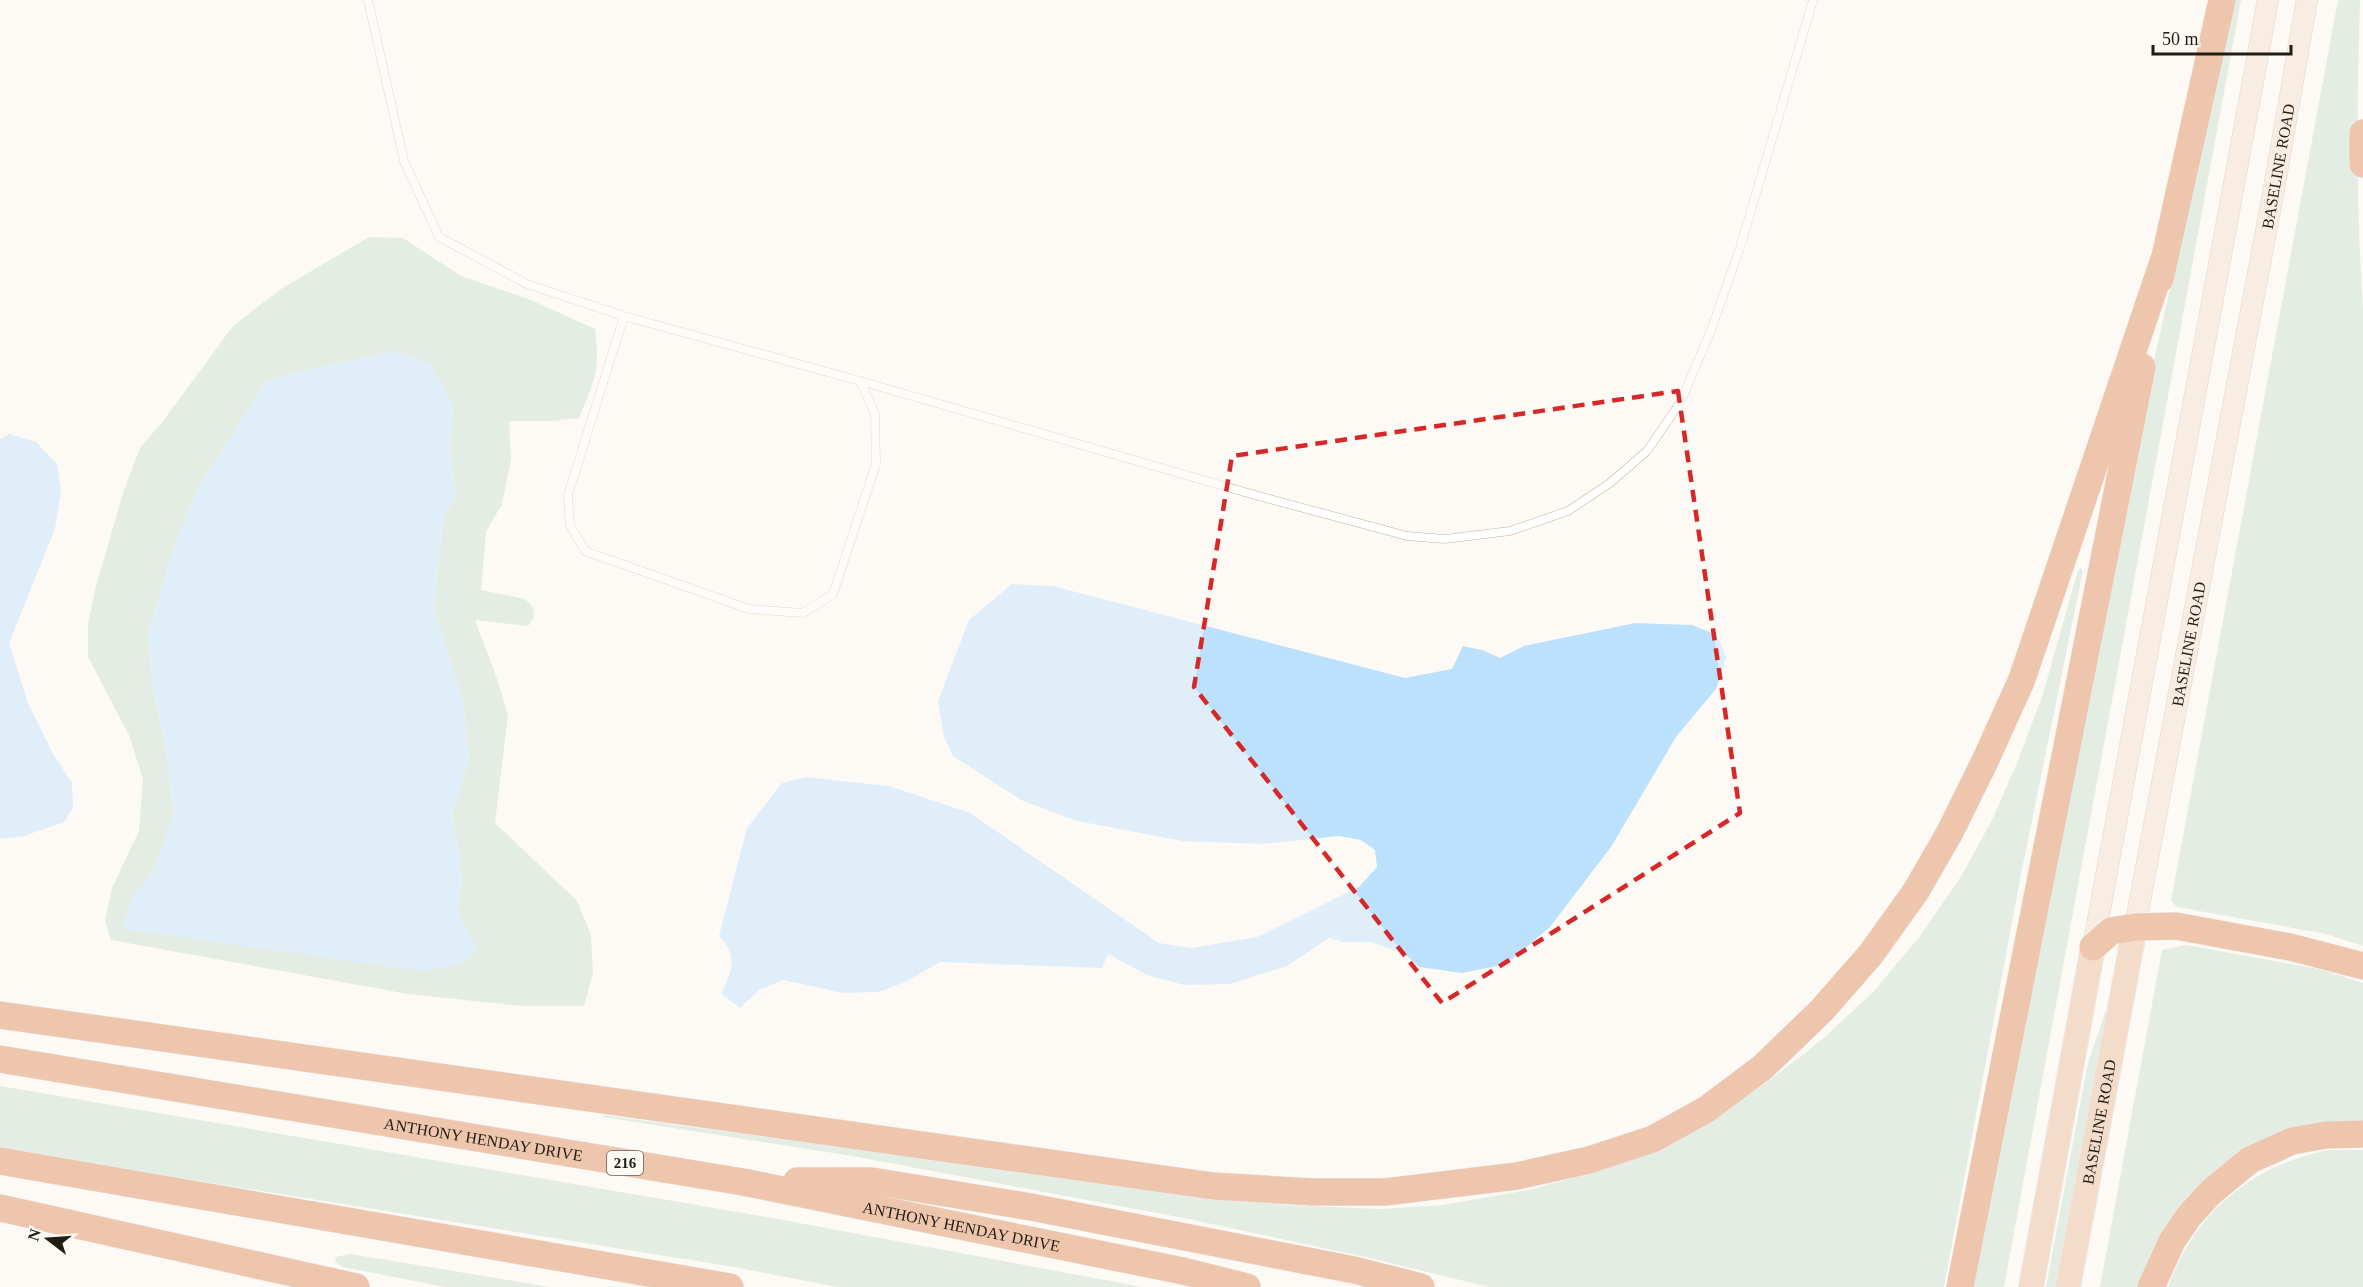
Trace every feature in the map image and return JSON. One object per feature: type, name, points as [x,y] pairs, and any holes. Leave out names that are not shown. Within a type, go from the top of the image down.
[{"type":"highway","points":[[1960,1287],[2163,262],[2222,0]]},
{"type":"highway","points":[[2363,133],[2363,164]]},
{"type":"highway","points":[[0,1015],[1213,1186],[1313,1192],[1397,1191],[1517,1176],[1589,1160],[1653,1139],[1707,1109],[1763,1067],[1836,994],[1871,954],[1916,891],[1950,832],[2022,679],[2163,262]]},
{"type":"highway","points":[[2093,947],[2111,930],[2135,927],[2186,928],[2290,947],[2363,966]]},
{"type":"highway","name":"ANTHONY HENDAY DRIVE","points":[[0,1059],[743,1182],[1184,1271],[1247,1287]]},
{"type":"highway","points":[[2151,1287],[2172,1241],[2189,1216],[2211,1192],[2250,1160],[2292,1141],[2326,1135],[2363,1134]]},
{"type":"highway","points":[[0,1161],[730,1287]]},
{"type":"highway","points":[[743,1182],[872,1181],[1031,1207],[1354,1270],[1421,1287]]},
{"type":"highway","points":[[0,1208],[356,1287]]},
{"type":"main road","points":[[2031,1287],[2268,0]]},
{"type":"main road","name":"BASELINE ROAD","points":[[2068,1287],[2271,205],[2307,0]]},
{"type":"lane","points":[[368,0],[404,161],[440,237],[527,284],[624,316],[860,381],[1255,495],[1407,536],[1445,539],[1510,531],[1568,511],[1610,483],[1647,451],[1680,403],[1710,333],[1740,248],[1813,0]]},
{"type":"lane","points":[[624,316],[568,495],[570,525],[585,551],[749,609],[803,613],[833,594],[876,464],[875,414],[860,381]]},
{"type":"highlighted area","points":[[1678,391],[1740,813],[1442,1003],[1194,687],[1232,456]]},
{"type":"green space","points":[[2233,0],[2241,0],[2004,1287],[1969,1287],[2148,388]]},
{"type":"green space","points":[[2338,0],[2360,0],[2358,154],[2363,308],[2363,946],[2326,934],[2177,907],[2171,901]]},
{"type":"green space","points":[[369,237],[403,238],[461,276],[531,300],[595,329],[597,355],[595,375],[579,418],[509,421],[511,459],[502,504],[486,532],[481,590],[525,599],[534,608],[533,619],[528,626],[475,620],[508,715],[495,823],[577,901],[591,935],[593,973],[584,1006],[522,1006],[408,994],[111,940],[105,921],[112,888],[139,831],[143,779],[129,735],[88,657],[88,625],[95,590],[123,493],[140,448],[163,421],[233,326],[281,289]],"holes":[[[398,351],[453,404],[450,450],[456,497],[443,518],[434,608],[463,703],[469,759],[452,812],[462,878],[457,912],[123,929],[132,899],[155,869],[174,814],[166,746],[154,694],[148,634],[174,548],[199,487],[266,382],[303,371]]]},
{"type":"green space","points":[[2081,568],[2083,571],[2021,874],[1944,1287],[1489,1287],[1365,1257],[1189,1219],[852,1156],[602,1115],[1284,1205],[1380,1209],[1443,1205],[1529,1190],[1579,1176],[1701,1123],[1766,1083],[1824,1038],[1874,991],[1920,936],[1962,875],[1993,818],[2043,694],[2078,570]]},
{"type":"green space","points":[[2186,945],[2323,970],[2363,983],[2363,1124],[2256,1146],[2141,1287],[2100,1287],[2162,950]]},
{"type":"green space","points":[[2105,1013],[2108,1014],[2059,1287],[2046,1287],[2088,1063]]},
{"type":"green space","points":[[0,1086],[767,1217],[1142,1287],[838,1287],[734,1267],[0,1149]]},
{"type":"green space","points":[[2328,1150],[2363,1150],[2363,1287],[2168,1287],[2179,1260],[2194,1236],[2229,1196],[2274,1168],[2300,1157]]},
{"type":"green space","points":[[350,1254],[550,1287],[445,1287],[343,1267],[336,1262],[335,1257]]},
{"type":"water","points":[[398,351],[430,364],[453,404],[450,450],[456,497],[443,518],[434,608],[463,703],[469,759],[452,812],[462,878],[457,912],[477,948],[461,964],[425,971],[123,929],[132,899],[155,869],[174,813],[166,746],[154,694],[148,634],[174,548],[199,487],[266,382],[303,371]]},
{"type":"water","points":[[9,434],[36,442],[57,464],[61,491],[55,529],[9,643],[28,703],[53,754],[72,783],[73,808],[64,822],[24,836],[0,839],[0,439]]},
{"type":"water","points":[[1012,584],[1053,586],[1405,678],[1452,669],[1463,646],[1482,650],[1500,658],[1524,646],[1635,623],[1692,625],[1717,635],[1726,657],[1716,689],[1676,737],[1611,847],[1550,927],[1507,964],[1462,973],[1419,967],[1406,955],[1371,942],[1344,942],[1329,938],[1287,966],[1230,984],[1184,985],[1147,975],[1108,954],[1102,968],[940,962],[905,982],[879,992],[844,993],[783,980],[759,990],[740,1008],[721,994],[732,964],[729,950],[719,936],[747,828],[782,783],[805,777],[889,786],[970,813],[1159,943],[1191,948],[1257,937],[1359,887],[1377,867],[1375,850],[1361,840],[1339,836],[1263,844],[1183,841],[1077,821],[1021,800],[953,756],[944,737],[938,701],[969,620]]}]
